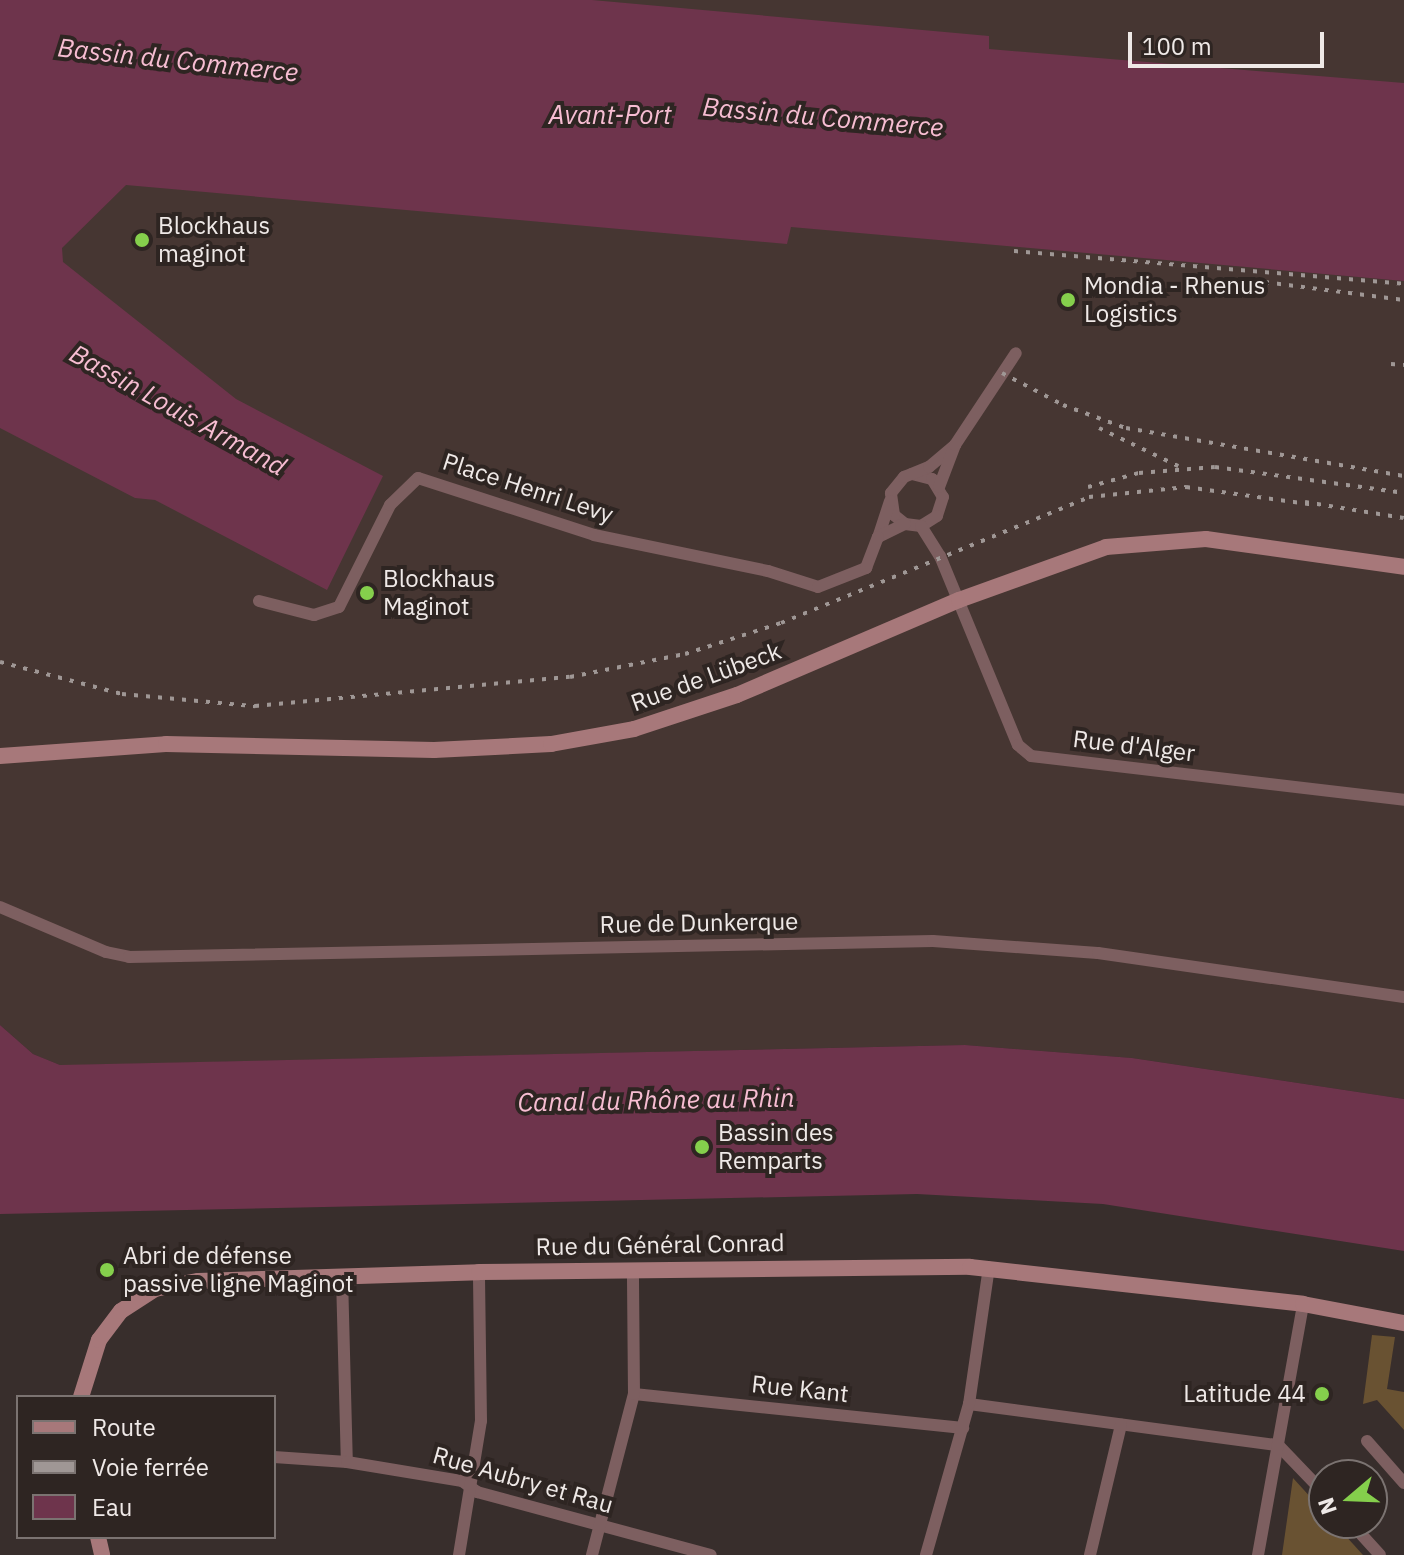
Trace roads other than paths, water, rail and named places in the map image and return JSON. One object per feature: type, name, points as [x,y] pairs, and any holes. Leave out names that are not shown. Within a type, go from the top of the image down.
[{"type":"main road","name":"Rue de Lübeck","points":[[0,756],[166,744],[479,750],[592,738],[737,695],[959,600],[1106,547],[1153,540],[1237,541],[1404,567]]},
{"type":"main road","name":"Rue du Général Conrad","points":[[81,1395],[89,1361],[106,1329],[132,1302],[155,1289],[198,1281],[479,1272],[989,1267],[1303,1304],[1404,1323]]},
{"type":"street","points":[[939,487],[955,445],[1016,353]]},
{"type":"street","points":[[905,524],[890,501],[896,483],[955,445]]},
{"type":"street","points":[[912,474],[922,474],[939,487],[943,497],[937,516],[940,556]]},
{"type":"street","name":"Place Henri Levy","points":[[259,601],[314,615],[339,607],[390,505],[418,478],[594,535],[768,571],[818,587],[866,568],[890,501]]},
{"type":"street","points":[[878,537],[905,524],[921,526],[937,516]]},
{"type":"street","points":[[921,526],[940,556]]},
{"type":"street","name":"Rue d'Alger","points":[[940,556],[1018,745],[1031,756],[1404,800]]},
{"type":"street","name":"Rue de Dunkerque","points":[[0,907],[106,952],[129,957],[933,941],[1098,953],[1404,997]]},
{"type":"street","points":[[926,1555],[969,1404],[989,1267]]},
{"type":"street","points":[[592,1555],[634,1394],[633,1271]]},
{"type":"street","points":[[459,1555],[481,1413],[479,1272]]},
{"type":"street","points":[[342,1277],[347,1462]]},
{"type":"street","points":[[1258,1555],[1303,1304]]},
{"type":"street","name":"Rue Kant","points":[[634,1394],[963,1428]]},
{"type":"street","points":[[969,1404],[1278,1445],[1308,1476]]},
{"type":"street","points":[[1090,1555],[1121,1425]]},
{"type":"street","points":[[1367,1441],[1404,1483]]},
{"type":"street","name":"Rue Aubry et Rau","points":[[276,1457],[347,1462],[462,1481],[470,1487],[711,1555]]},
{"type":"street","points":[[1366,1539],[1380,1555]]},
{"type":"water","name":"Avant-Port","points":[[0,0],[592,0],[989,36],[989,49],[1404,83],[1404,281],[791,227],[787,244],[126,185],[62,248],[63,262],[236,399],[383,476],[327,590],[155,500],[135,498],[0,428]]},
{"type":"water","name":"Bassin des Remparts","points":[[0,1025],[33,1054],[60,1065],[965,1045],[1132,1058],[1404,1099],[1404,1251],[1103,1204],[917,1194],[0,1214]]},
{"type":"railway","points":[[1014,251],[1404,284]]},
{"type":"railway","points":[[1265,282],[1404,300]]},
{"type":"railway","points":[[1391,364],[1404,365]]},
{"type":"railway","points":[[1002,373],[1063,405],[1126,428],[1404,476]]},
{"type":"railway","points":[[1099,428],[1178,466]]},
{"type":"railway","points":[[1088,487],[1139,473],[1215,467],[1404,493]]},
{"type":"railway","points":[[0,662],[122,694],[255,706],[570,677],[685,654],[781,623],[1089,497],[1186,487],[1316,505]]},
{"type":"railway","points":[[1305,502],[1404,518]]},
{"type":"place","name":"Blockhaus maginot","points":[[142,240]]},
{"type":"place","name":"Mondia - Rhenus Logistics","points":[[1068,300]]},
{"type":"place","name":"Blockhaus Maginot","points":[[367,593]]},
{"type":"place","name":"Bassin des Remparts","points":[[702,1147]]},
{"type":"place","name":"Abri de défense passive ligne Maginot","points":[[107,1270]]},
{"type":"place","name":"Latitude 44","points":[[1322,1394]]},
{"type":"water label","name":"Bassin du Commerce","points":[[178,60]]},
{"type":"water label","name":"Bassin du Commerce","points":[[823,117]]},
{"type":"water label","name":"Bassin Louis Armand","points":[[178,410]]},
{"type":"water label","name":"Canal du Rhône au Rhin","points":[[656,1100]]}]
